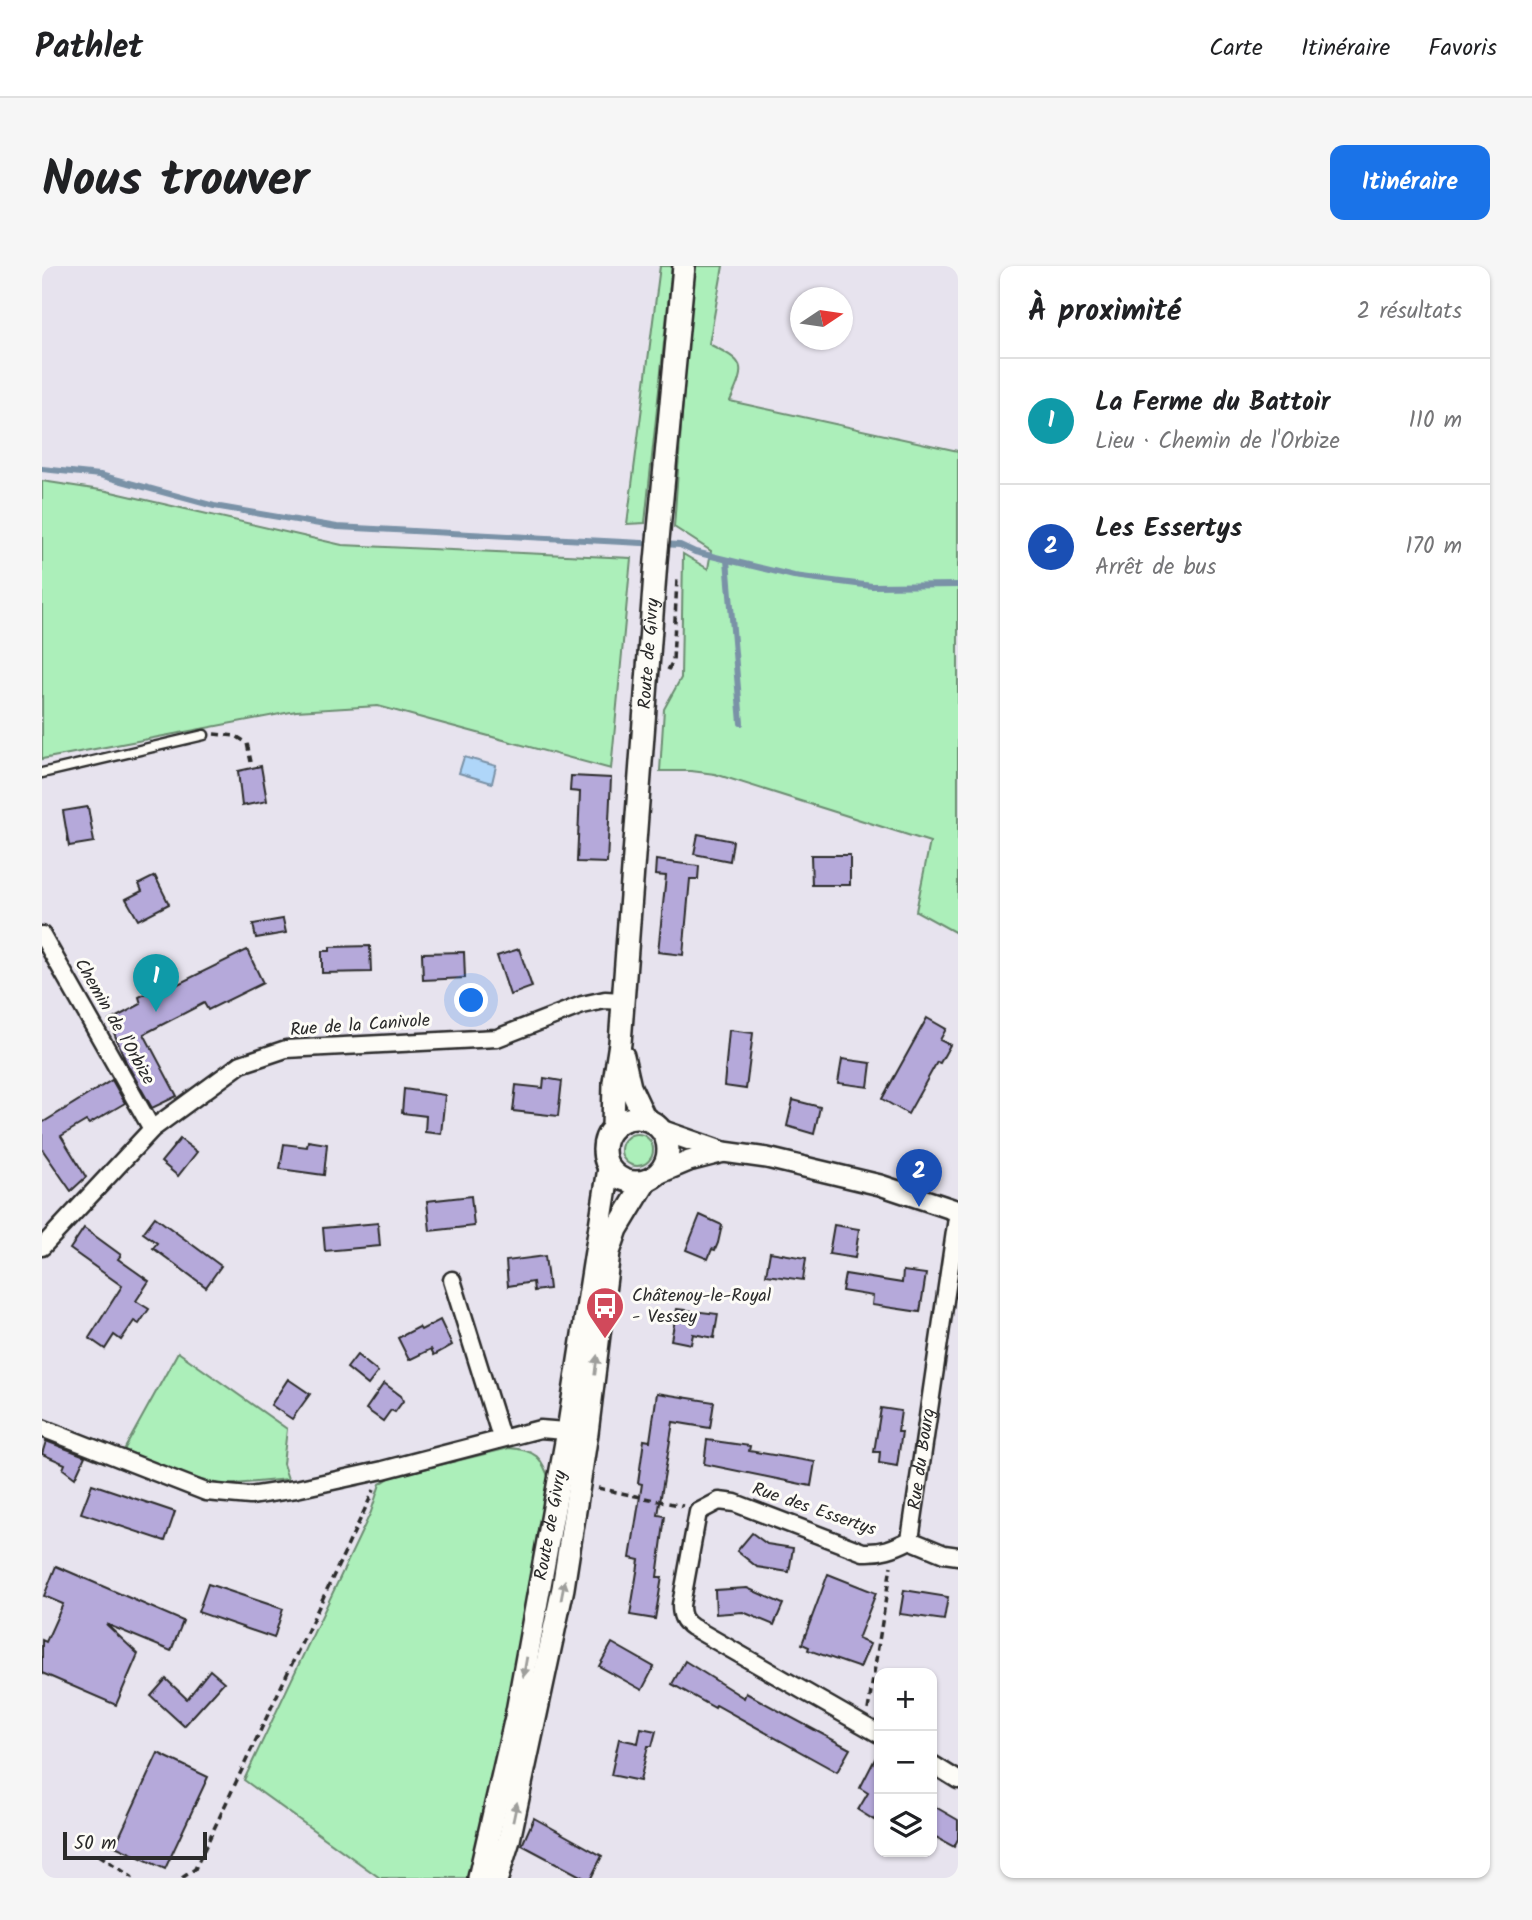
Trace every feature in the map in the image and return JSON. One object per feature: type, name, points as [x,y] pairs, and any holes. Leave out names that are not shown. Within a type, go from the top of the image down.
[{"type":"main road","name":"Route de Givry","points":[[613,1128],[614,1082],[620,1043],[656,561],[684,266]]},
{"type":"main road","name":"Route de Givry","points":[[620,1043],[630,1087],[653,1124]]},
{"type":"main road","points":[[634,1118],[653,1124],[668,1143],[667,1159],[652,1177],[632,1182],[621,1179],[609,1168],[604,1156],[606,1140],[620,1122],[634,1118]]},
{"type":"main road","name":"Route de Givry","points":[[479,1878],[529,1731],[563,1588],[580,1484],[578,1432],[609,1168]]},
{"type":"main road","name":"Route de Givry","points":[[497,1878],[509,1840],[529,1731],[609,1252],[617,1229],[652,1177]]},
{"type":"street","name":"Chemin de l'Orbize","points":[[42,934],[152,1129]]},
{"type":"street","name":"Rue de la Canivole","points":[[42,1247],[152,1129],[241,1064],[286,1049],[497,1038],[582,1005],[605,1000],[622,1000]]},
{"type":"street","name":"Rue du Bourg","points":[[653,1124],[724,1152],[839,1173],[958,1211],[910,1540]]},
{"type":"street","name":"Rue du Bourg","points":[[652,1177],[689,1161],[724,1152]]},
{"type":"street","points":[[452,1280],[501,1437]]},
{"type":"street","points":[[42,1428],[206,1492],[250,1496],[383,1470],[501,1437],[540,1429],[578,1432]]},
{"type":"street","name":"Rue des Essertys","points":[[698,1512],[719,1500],[735,1503],[863,1552],[878,1553],[910,1540]]},
{"type":"street","points":[[698,1512],[681,1605],[685,1623],[872,1730]]},
{"type":"street","points":[[910,1540],[944,1554],[958,1556]]},
{"type":"street","points":[[937,1767],[958,1780]]},
{"type":"lane","points":[[42,774],[204,735]]},
{"type":"path","points":[[204,735],[219,733],[236,736],[247,743],[251,762]]},
{"type":"path","points":[[182,1878],[195,1869],[383,1470]]},
{"type":"path","points":[[580,1484],[674,1503],[698,1512]]},
{"type":"path","points":[[872,1730],[894,1548]]},
{"type":"path","points":[[99,1855],[133,1878]]},
{"type":"green space","points":[[660,266],[672,266],[645,523],[627,524]]},
{"type":"green space","points":[[695,266],[723,266],[709,344],[730,355],[739,365],[739,379],[730,401],[958,451],[958,934],[916,911],[930,842],[715,774],[660,771],[664,709],[681,678],[683,554],[708,569],[711,551],[674,527]]},
{"type":"green space","points":[[42,481],[107,491],[342,545],[631,558],[611,769],[378,706],[296,711],[42,759]]},
{"type":"green space","points":[[637,1134],[648,1139],[653,1150],[648,1161],[637,1166],[626,1161],[621,1150],[626,1139]]},
{"type":"green space","points":[[178,1352],[287,1429],[283,1464],[288,1479],[225,1485],[191,1478],[124,1450]]},
{"type":"green space","points":[[509,1448],[537,1456],[550,1482],[486,1824],[468,1878],[380,1878],[244,1780],[371,1512],[380,1484],[391,1477]]},
{"type":"water","points":[[464,757],[496,766],[492,783],[459,773]]},
{"type":"building","points":[[261,766],[267,801],[242,806],[238,771]]},
{"type":"building","points":[[571,776],[611,778],[607,863],[577,862],[580,792],[570,791]]},
{"type":"building","points":[[88,807],[94,842],[69,846],[63,811]]},
{"type":"building","points":[[698,834],[733,841],[730,861],[694,854]]},
{"type":"building","points":[[811,855],[850,855],[850,885],[812,885]]},
{"type":"building","points":[[656,860],[699,866],[698,879],[690,879],[683,955],[658,952],[666,876],[655,875]]},
{"type":"building","points":[[155,876],[169,904],[138,920],[126,899],[142,891],[139,884]]},
{"type":"building","points":[[283,919],[286,933],[256,938],[253,924]]},
{"type":"building","points":[[370,946],[371,972],[322,973],[322,951],[330,951],[330,947]]},
{"type":"building","points":[[519,949],[532,987],[510,995],[497,956]]},
{"type":"building","points":[[247,950],[263,983],[208,1010],[204,1003],[144,1034],[177,1096],[152,1108],[126,1062],[109,1021],[141,1004],[139,997],[167,983],[170,988]]},
{"type":"building","points":[[464,952],[465,978],[423,980],[422,953]]},
{"type":"building","points":[[927,1018],[946,1029],[940,1040],[950,1045],[940,1063],[937,1062],[908,1114],[882,1099]]},
{"type":"building","points":[[729,1030],[753,1033],[746,1089],[724,1086]]},
{"type":"building","points":[[842,1059],[871,1063],[868,1087],[838,1083]]},
{"type":"building","points":[[544,1078],[562,1081],[558,1116],[513,1111],[516,1085],[543,1088]]},
{"type":"building","points":[[112,1080],[125,1103],[89,1124],[86,1121],[61,1136],[86,1177],[71,1191],[42,1149],[42,1123]]},
{"type":"building","points":[[404,1089],[445,1095],[441,1134],[425,1132],[426,1116],[402,1113]]},
{"type":"building","points":[[793,1100],[820,1107],[814,1134],[787,1126]]},
{"type":"building","points":[[180,1139],[197,1152],[178,1176],[161,1162]]},
{"type":"building","points":[[308,1141],[327,1144],[324,1175],[280,1169],[284,1144],[307,1147]]},
{"type":"building","points":[[471,1196],[474,1226],[430,1231],[427,1201]]},
{"type":"building","points":[[700,1215],[722,1225],[718,1243],[708,1259],[686,1250]]},
{"type":"building","points":[[155,1217],[221,1266],[206,1287],[153,1248],[157,1243],[143,1233]]},
{"type":"building","points":[[378,1223],[380,1246],[325,1251],[323,1228]]},
{"type":"building","points":[[834,1225],[859,1229],[855,1258],[829,1254]]},
{"type":"building","points":[[84,1228],[121,1255],[118,1259],[149,1281],[136,1301],[149,1309],[139,1324],[134,1321],[121,1340],[114,1335],[105,1349],[89,1338],[122,1286],[70,1249]]},
{"type":"building","points":[[770,1252],[806,1258],[803,1280],[766,1275]]},
{"type":"building","points":[[545,1256],[549,1289],[534,1291],[533,1282],[508,1286],[506,1261]]},
{"type":"building","points":[[903,1271],[926,1274],[920,1312],[872,1305],[873,1296],[842,1291],[845,1274],[902,1283]]},
{"type":"building","points":[[677,1309],[718,1314],[714,1338],[693,1334],[691,1344],[671,1340]]},
{"type":"building","points":[[440,1320],[452,1345],[434,1355],[431,1349],[409,1360],[398,1338]]},
{"type":"building","points":[[357,1355],[378,1372],[368,1385],[347,1368]]},
{"type":"building","points":[[288,1379],[310,1394],[292,1419],[271,1405]]},
{"type":"building","points":[[384,1383],[401,1396],[403,1401],[395,1412],[391,1410],[383,1421],[366,1409]]},
{"type":"building","points":[[657,1393],[714,1402],[710,1428],[673,1422],[658,1515],[665,1516],[657,1577],[662,1577],[655,1619],[630,1615],[639,1560],[630,1558],[642,1484],[638,1483],[644,1440],[650,1441]]},
{"type":"building","points":[[881,1408],[901,1411],[898,1432],[902,1432],[897,1466],[879,1463],[880,1452],[874,1452]]},
{"type":"building","points":[[707,1440],[750,1446],[749,1451],[815,1462],[811,1486],[704,1464]]},
{"type":"building","points":[[46,1441],[85,1456],[75,1478],[63,1469],[65,1464],[42,1454]]},
{"type":"building","points":[[92,1484],[175,1512],[165,1541],[81,1513]]},
{"type":"building","points":[[752,1533],[767,1544],[793,1548],[789,1572],[757,1567],[737,1551]]},
{"type":"building","points":[[56,1566],[183,1621],[171,1651],[106,1624],[138,1654],[116,1705],[42,1673],[42,1640],[46,1642],[63,1604],[44,1596]]},
{"type":"building","points":[[828,1574],[876,1593],[858,1639],[870,1644],[860,1668],[808,1650],[809,1647],[802,1644]]},
{"type":"building","points":[[208,1584],[283,1609],[274,1638],[198,1612]]},
{"type":"building","points":[[747,1588],[783,1604],[774,1625],[743,1612],[716,1614],[715,1590]]},
{"type":"building","points":[[904,1590],[948,1597],[944,1620],[900,1614]]},
{"type":"building","points":[[612,1643],[654,1667],[642,1690],[599,1666]]},
{"type":"building","points":[[685,1661],[744,1698],[746,1693],[850,1749],[837,1772],[716,1705],[715,1708],[672,1684]]},
{"type":"building","points":[[210,1670],[224,1682],[184,1726],[151,1696],[166,1679],[187,1699]]},
{"type":"building","points":[[641,1728],[656,1731],[652,1746],[648,1746],[640,1781],[611,1775],[619,1739],[638,1743]]},
{"type":"building","points":[[158,1753],[208,1777],[165,1869],[115,1846]]},
{"type":"building","points":[[874,1761],[874,1820],[858,1810],[868,1793],[860,1788]]},
{"type":"building","points":[[937,1808],[958,1820],[958,1839],[954,1847],[937,1838]]},
{"type":"building","points":[[534,1818],[602,1856],[591,1878],[584,1878],[522,1845]]},
{"type":"waterway","points":[[42,469],[100,475],[214,506],[337,527],[680,545],[695,552],[794,576],[872,586],[958,585]]},
{"type":"waterway","points":[[727,560],[741,723]]},
{"type":"place","name":"La Ferme du Battoir","points":[[156,1012]]},
{"type":"place","name":"Les Essertys","points":[[919,1207]]},
{"type":"place","name":"Châtenoy-le-Royal - Vessey","points":[[605,1340]]}]
